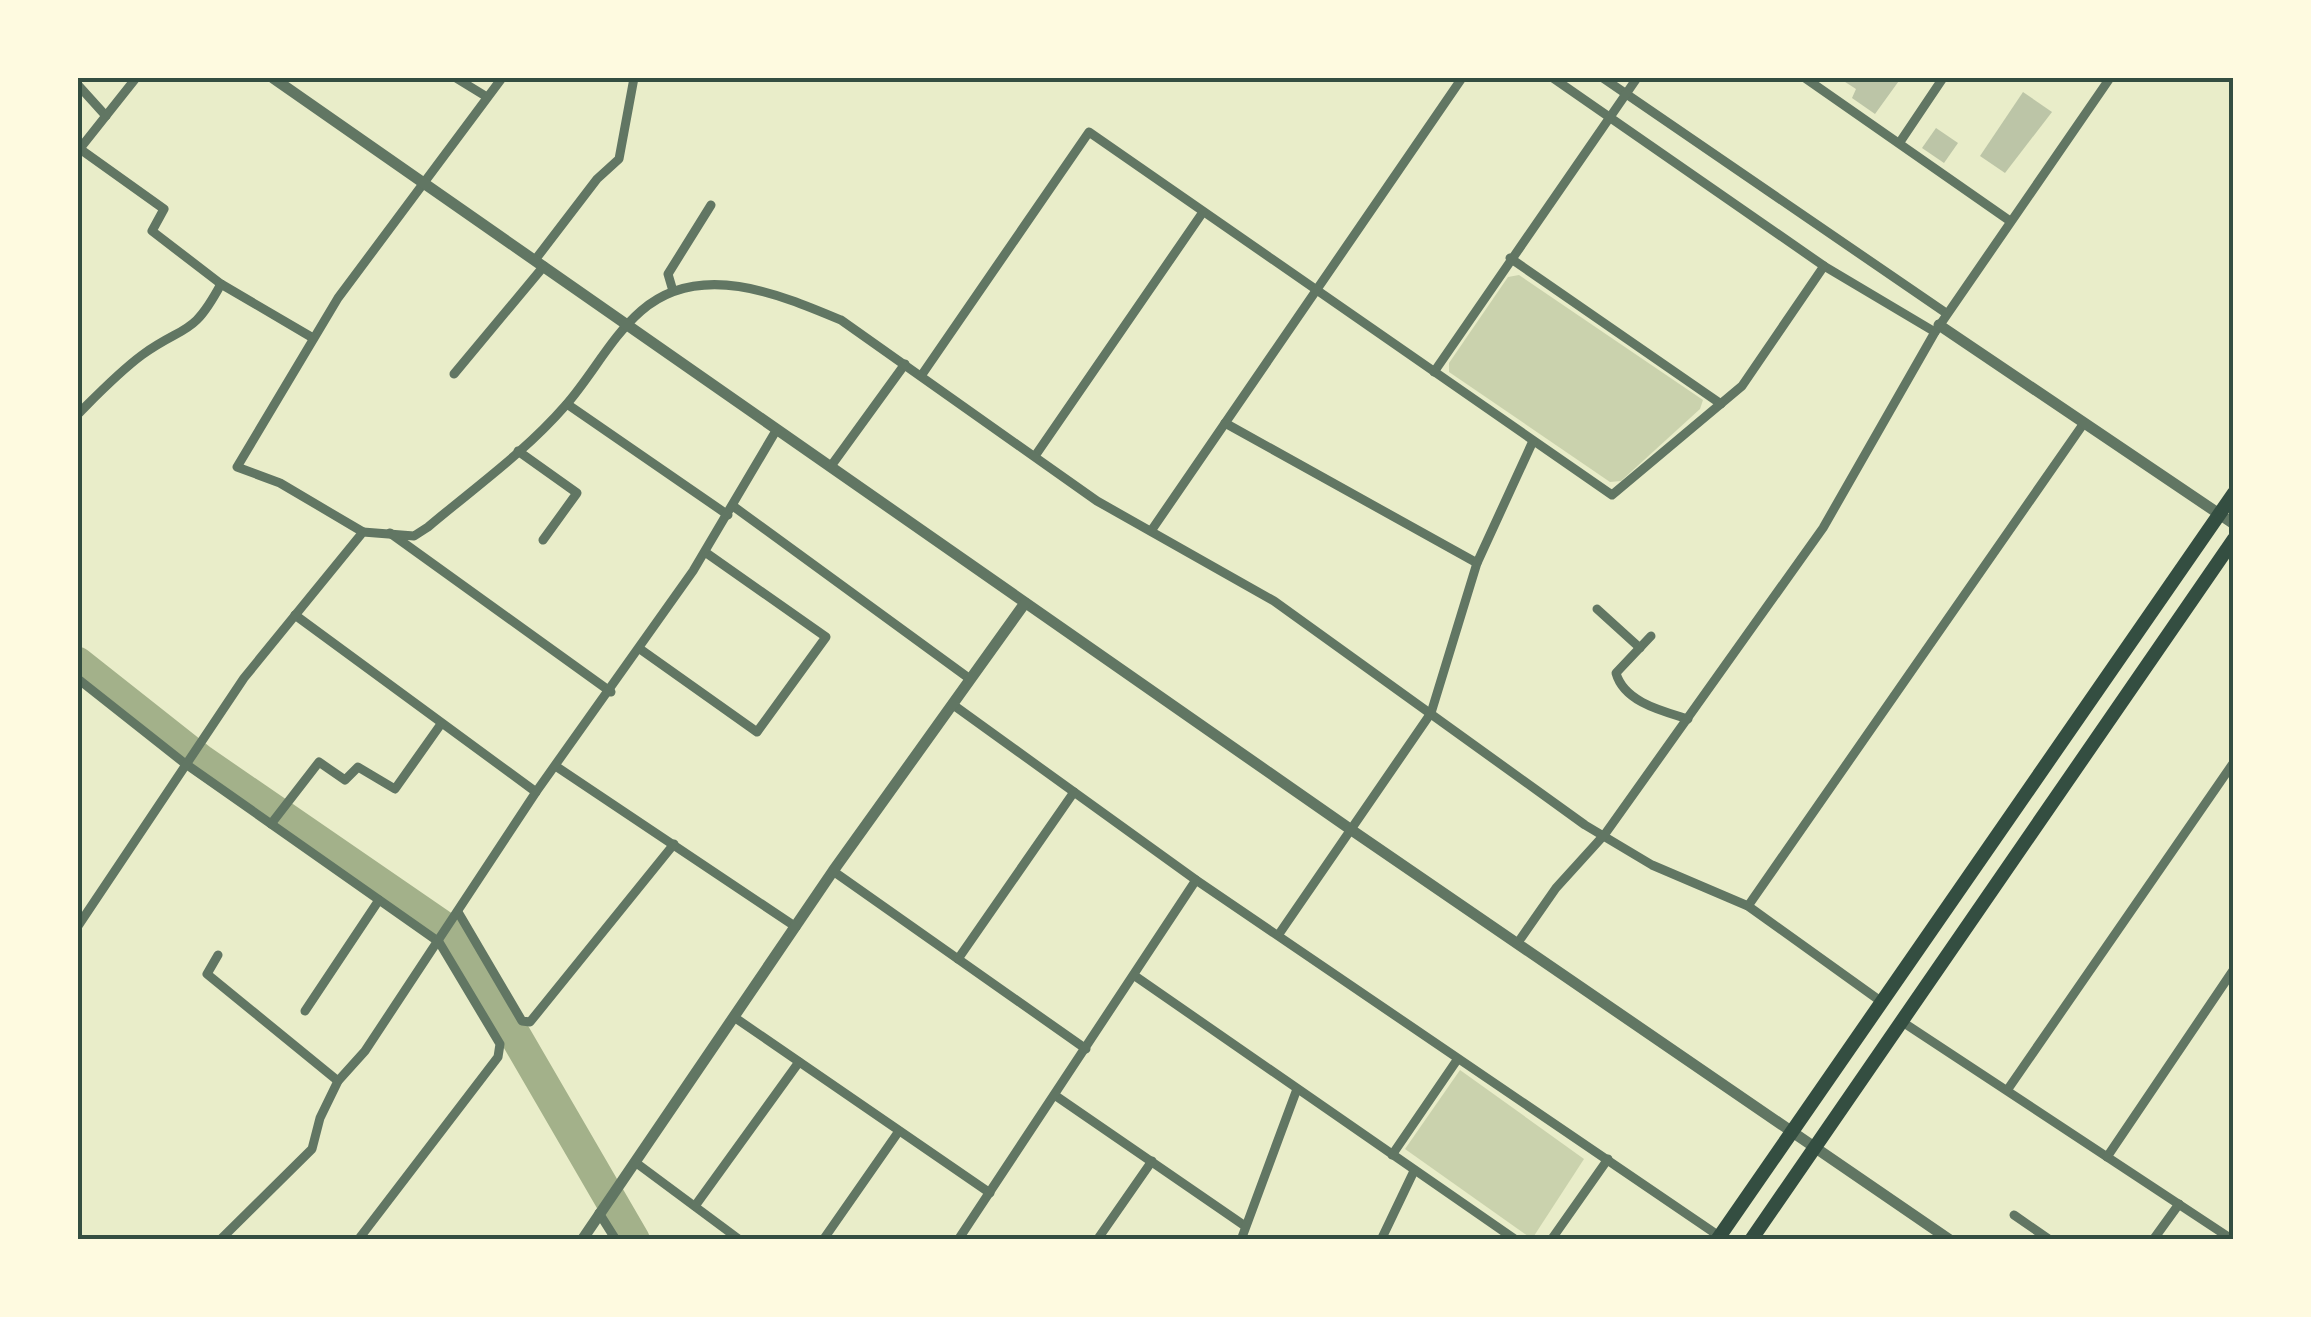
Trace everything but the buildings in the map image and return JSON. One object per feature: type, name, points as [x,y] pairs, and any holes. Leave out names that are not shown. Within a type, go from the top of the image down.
[{"type":"main road","points":[[1718,1238],[1879,1000],[2234,493]]},
{"type":"main road","points":[[1751,1240],[2234,539]]},
{"type":"street","points":[[136,78],[79,150],[164,209],[152,231],[222,284],[314,338]]},
{"type":"street","points":[[273,78],[1350,829],[1519,941],[1950,1240]]},
{"type":"street","points":[[456,78],[488,96]]},
{"type":"street","points":[[502,78],[421,183],[314,338],[237,467],[280,484],[363,532],[414,536],[518,452],[567,404],[642,310],[673,291],[721,283],[795,302],[841,320],[1098,501],[1274,601],[1585,824],[1652,866],[1748,906],[1879,1000]]},
{"type":"street","points":[[454,374],[539,263],[596,179],[619,159],[634,78]]},
{"type":"street","points":[[1151,531],[1462,78]]},
{"type":"street","points":[[1553,78],[1824,266],[1937,328],[2234,524]]},
{"type":"street","points":[[1604,78],[1946,314]]},
{"type":"street","points":[[1434,372],[1637,78]]},
{"type":"street","points":[[1805,78],[2010,221]]},
{"type":"street","points":[[1900,142],[1944,78]]},
{"type":"street","points":[[1519,941],[1556,888],[1606,834],[1838,504],[1937,328],[2110,78]]},
{"type":"street","points":[[78,84],[106,116]]},
{"type":"street","points":[[921,376],[1089,132],[1612,495],[1742,386],[1824,266]]},
{"type":"street","points":[[673,291],[668,274],[711,205]]},
{"type":"street","points":[[1035,456],[1203,212]]},
{"type":"street","points":[[1510,258],[1721,404]]},
{"type":"street","points":[[78,414],[143,354],[188,332],[207,311],[222,284]]},
{"type":"street","points":[[831,466],[904,364]]},
{"type":"street","points":[[567,404],[731,510],[970,679]]},
{"type":"street","points":[[1225,423],[1477,563]]},
{"type":"street","points":[[1748,906],[2084,423]]},
{"type":"street","points":[[220,1240],[312,1149],[320,1118],[338,1081],[365,1051],[536,792],[611,692],[705,552],[778,429]]},
{"type":"street","points":[[1279,934],[1430,712],[1477,563],[1533,441]]},
{"type":"street","points":[[518,452],[578,493],[543,540]]},
{"type":"street","points":[[78,926],[184,762],[363,532]]},
{"type":"street","points":[[388,532],[611,692]]},
{"type":"street","points":[[640,649],[757,732],[826,637],[705,552]]},
{"type":"street","points":[[582,1240],[833,871],[1024,603]]},
{"type":"street","points":[[1597,610],[1640,648]]},
{"type":"street","points":[[296,615],[536,792]]},
{"type":"street","points":[[1651,636],[1616,673],[1619,683],[1646,705],[1688,719]]},
{"type":"street","points":[[78,679],[184,762],[439,942],[500,1044],[498,1056],[358,1240]]},
{"type":"street","points":[[952,704],[1196,880],[1718,1238]]},
{"type":"street","points":[[271,824],[318,762],[346,780],[358,768],[394,789],[441,724]]},
{"type":"street","points":[[2008,1090],[2234,762]]},
{"type":"street","points":[[557,767],[796,927]]},
{"type":"street","points":[[958,959],[1074,792]]},
{"type":"street","points":[[458,912],[522,1020],[530,1022],[674,844]]},
{"type":"street","points":[[833,871],[1086,1049]]},
{"type":"street","points":[[958,1240],[1196,880]]},
{"type":"street","points":[[304,1011],[379,900]]},
{"type":"street","points":[[218,955],[207,974],[338,1081]]},
{"type":"street","points":[[2107,1157],[2234,969]]},
{"type":"street","points":[[1134,976],[1516,1240]]},
{"type":"street","points":[[734,1017],[990,1193]]},
{"type":"street","points":[[1899,1020],[2233,1240]]},
{"type":"street","points":[[1392,1154],[1457,1060]]},
{"type":"street","points":[[695,1206],[799,1062]]},
{"type":"street","points":[[1241,1240],[1297,1088]]},
{"type":"street","points":[[1056,1096],[1246,1226]]},
{"type":"street","points":[[823,1240],[899,1131]]},
{"type":"street","points":[[1550,1240],[1608,1159]]},
{"type":"street","points":[[1097,1240],[1152,1161]]},
{"type":"street","points":[[634,1162],[740,1240]]},
{"type":"street","points":[[1380,1240],[1414,1170]]},
{"type":"street","points":[[2153,1240],[2178,1204]]},
{"type":"street","points":[[600,1213],[616,1240]]},
{"type":"street","points":[[2014,1214],[2050,1240]]},
{"type":"green space","points":[[1519,275],[1703,400],[1700,409],[1621,481],[1610,482],[1449,372],[1449,363],[1508,277]]},
{"type":"green space","points":[[1460,1070],[1584,1159],[1532,1239],[1405,1149]]},
{"type":"waterway","points":[[78,663],[202,761],[458,937],[634,1240]]}]
